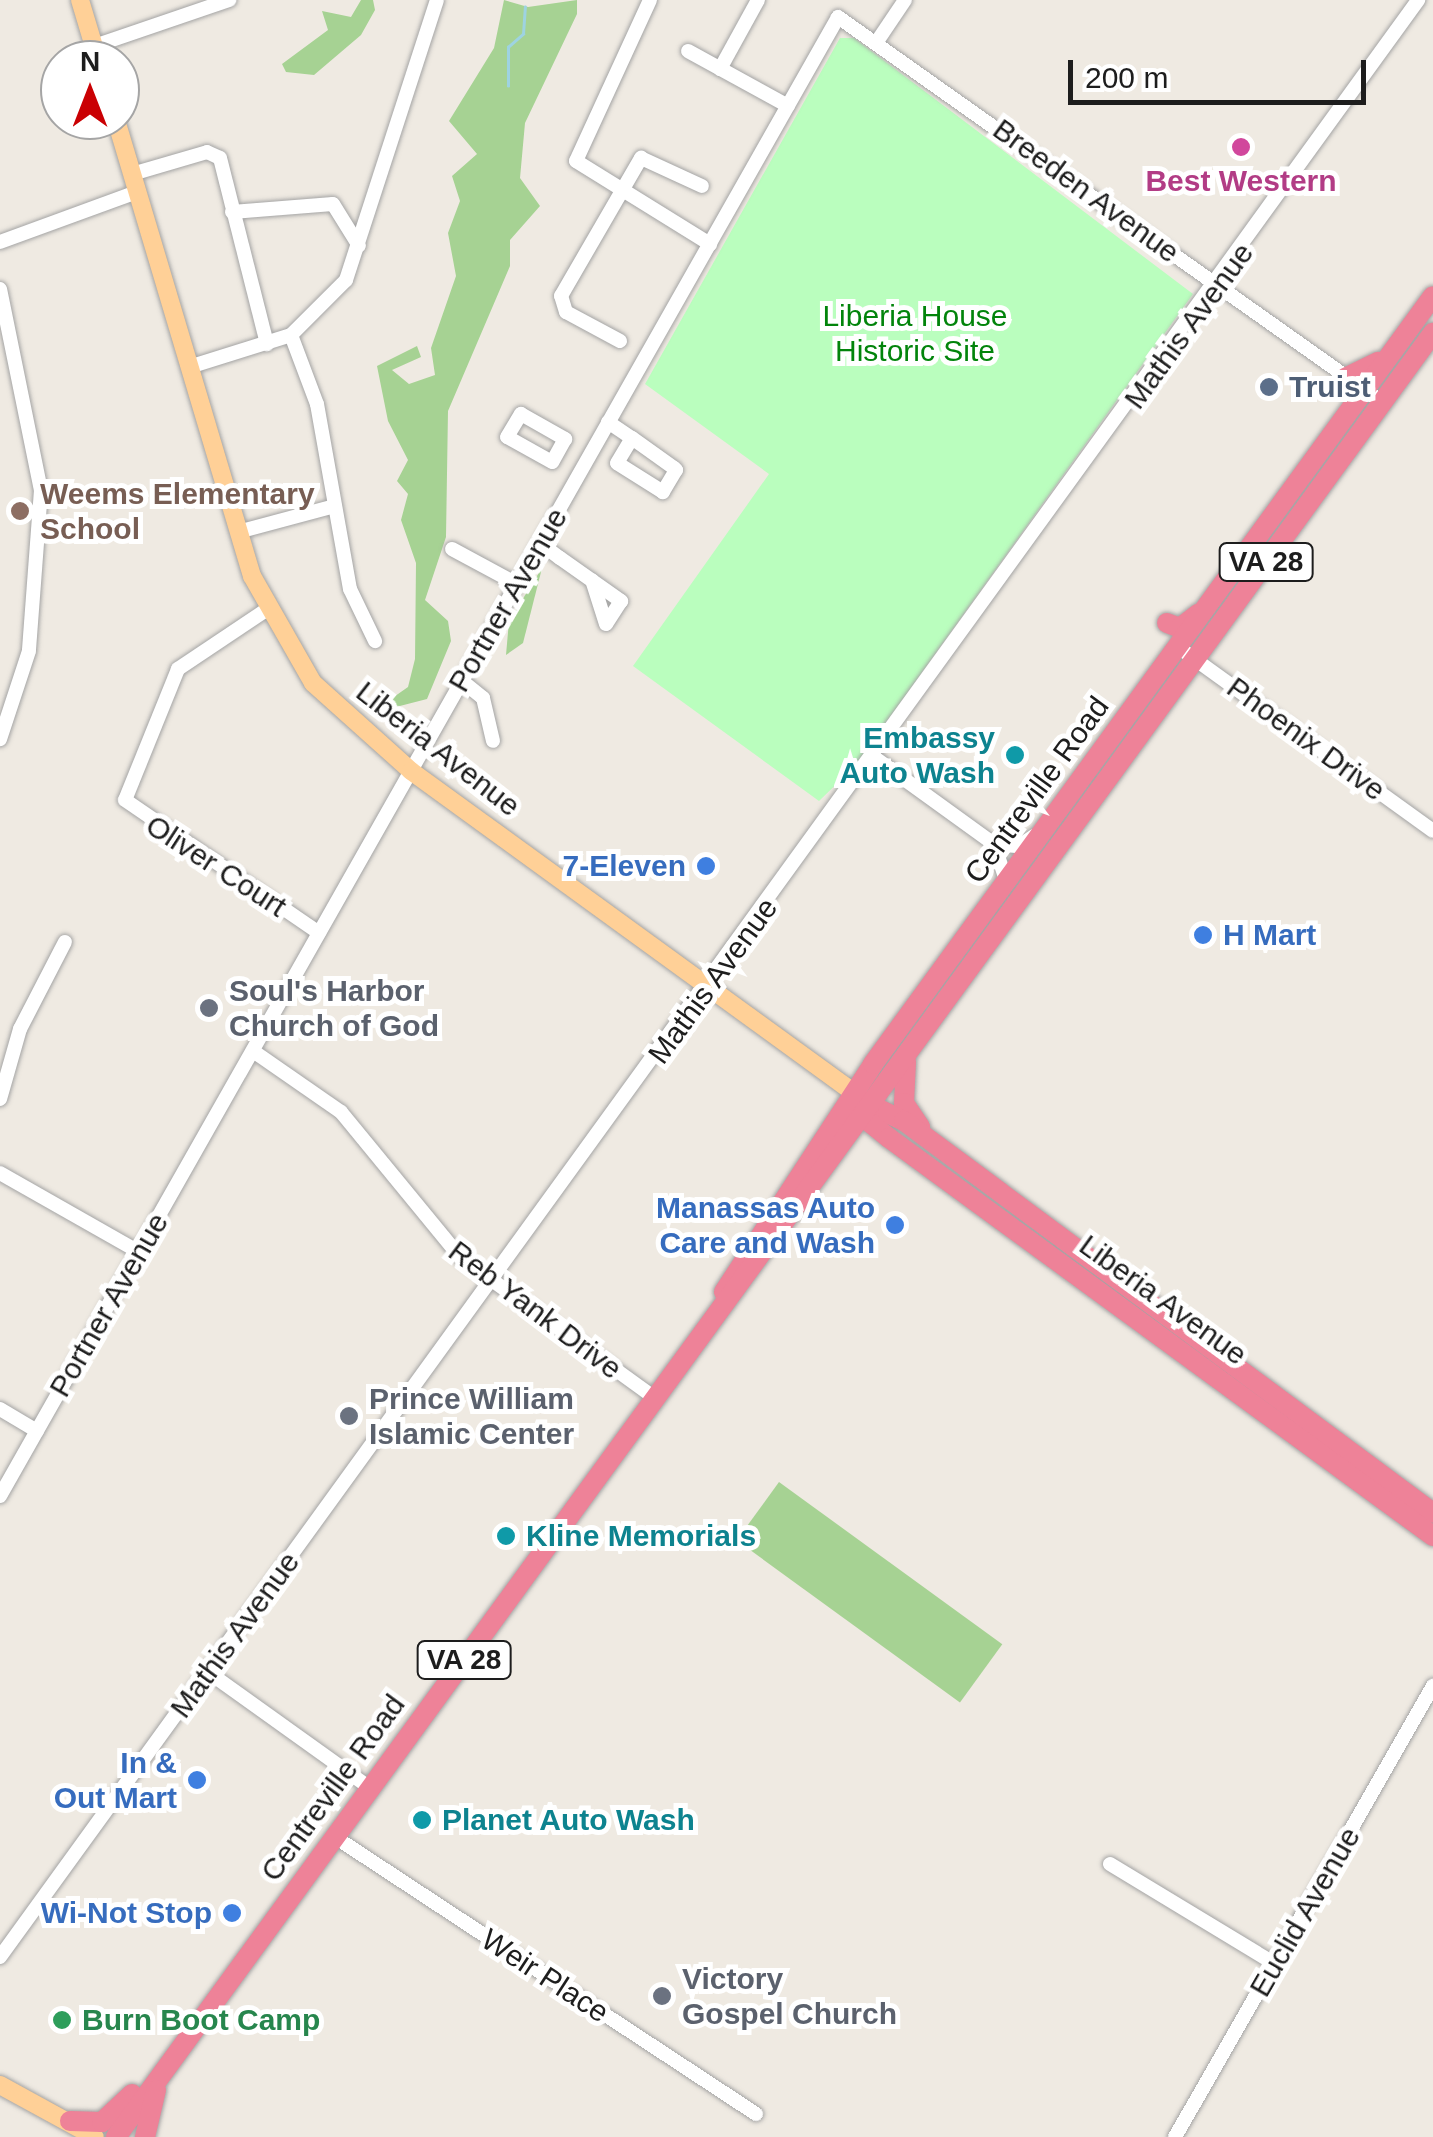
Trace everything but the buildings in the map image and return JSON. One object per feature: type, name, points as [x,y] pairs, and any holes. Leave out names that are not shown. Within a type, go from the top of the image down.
[{"type":"highway","name":"Centreville Road","points":[[116,2137],[834,1154],[861,1100],[910,1052],[1186,653],[1373,397],[1398,344],[1433,296]]},
{"type":"highway","name":"Centreville Road","points":[[705,1329],[1049,824],[1186,653],[1208,608],[1373,397],[1433,333]]},
{"type":"highway","points":[[1346,378],[1398,344]]},
{"type":"highway","points":[[1167,623],[1180,628],[1208,608]]},
{"type":"highway","points":[[910,1052],[904,1102],[931,1141]]},
{"type":"highway","name":"Liberia Avenue","points":[[861,1100],[868,1121],[889,1138],[1433,1536]]},
{"type":"highway","name":"Liberia Avenue","points":[[861,1100],[882,1106],[931,1141],[1433,1512]]},
{"type":"highway","points":[[834,1154],[862,1137],[889,1138]]},
{"type":"highway","points":[[70,2121],[110,2118],[186,2040]]},
{"type":"highway","points":[[145,2137],[161,2074]]},
{"type":"main road","points":[[80,0],[92,40]]},
{"type":"main road","name":"Liberia Avenue","points":[[122,140],[238,532],[266,610],[333,706],[411,772],[861,1100]]},
{"type":"main road","points":[[0,2085],[95,2137]]},
{"type":"street","points":[[129,40],[229,0]]},
{"type":"street","points":[[189,367],[291,336],[341,288],[359,246],[437,0]]},
{"type":"street","points":[[650,0],[575,152],[580,168],[710,244]]},
{"type":"street","points":[[720,69],[758,0]]},
{"type":"street","points":[[878,40],[905,0]]},
{"type":"street","name":"Mathis Avenue","points":[[0,1957],[1218,288],[1418,0]]},
{"type":"street","name":"Breeden Avenue","points":[[838,17],[878,40],[1373,397]]},
{"type":"street","name":"Portner Avenue","points":[[0,1496],[838,17]]},
{"type":"street","points":[[688,51],[788,106]]},
{"type":"street","points":[[0,242],[212,152],[267,344]]},
{"type":"street","points":[[620,341],[560,299],[645,156],[702,186]]},
{"type":"street","points":[[232,212],[333,204],[359,246]]},
{"type":"street","points":[[0,289],[41,490],[29,652],[0,739]]},
{"type":"street","points":[[291,336],[317,404],[350,589],[376,641]]},
{"type":"street","points":[[608,422],[632,438]]},
{"type":"street","points":[[557,453],[583,467]]},
{"type":"street","points":[[238,532],[335,506]]},
{"type":"street","points":[[540,543],[592,580]]},
{"type":"street","points":[[452,548],[516,584]]},
{"type":"street","name":"Oliver Court","points":[[266,610],[178,669],[125,800],[319,933]]},
{"type":"street","name":"Phoenix Drive","points":[[1186,653],[1433,831]]},
{"type":"street","points":[[462,681],[482,698],[493,742]]},
{"type":"street","points":[[875,758],[994,844],[1019,846],[1049,824]]},
{"type":"street","points":[[994,844],[1007,883]]},
{"type":"street","points":[[0,1099],[20,1029],[66,942]]},
{"type":"street","name":"Reb Yank Drive","points":[[252,1051],[340,1112],[431,1229],[492,1282],[654,1398]]},
{"type":"street","points":[[0,1172],[139,1252]]},
{"type":"street","points":[[0,1409],[38,1430]]},
{"type":"street","points":[[208,1672],[370,1788]]},
{"type":"street","name":"Euclid Avenue","points":[[1175,2137],[1433,1686]]},
{"type":"street","name":"Weir Place","points":[[334,1837],[756,2114]]},
{"type":"street","points":[[1110,1864],[1275,1964]]},
{"type":"green space","points":[[361,0],[373,0],[375,10],[361,35],[314,75],[286,72],[282,64],[328,30],[322,11],[351,17]]},
{"type":"green space","points":[[504,0],[528,7],[577,0],[577,14],[525,123],[520,178],[540,206],[510,240],[510,266],[448,411],[446,537],[425,600],[448,621],[451,641],[427,699],[392,708],[388,701],[408,687],[415,659],[416,563],[401,520],[408,494],[397,481],[408,460],[388,421],[377,366],[417,346],[421,357],[392,370],[409,384],[435,375],[431,348],[456,276],[448,233],[460,201],[452,176],[477,154],[449,121],[494,48]]},
{"type":"green space","name":"Liberia House Historic Site","points":[[840,38],[854,38],[1193,294],[854,767],[819,801],[633,666],[769,474],[645,384]]},
{"type":"green space","points":[[542,568],[523,643],[506,655],[509,621]]},
{"type":"green space","points":[[779,1482],[1002,1644],[960,1702],[737,1540]]},
{"type":"waterway","points":[[508,86],[508,47],[523,34],[525,7]]},
{"type":"place","name":"Best Western","points":[[1241,147]]},
{"type":"place","name":"Truist","points":[[1269,387]]},
{"type":"place","name":"Weems Elementary School","points":[[20,511]]},
{"type":"place","name":"Embassy Auto Wash","points":[[1015,755]]},
{"type":"place","name":"7-Eleven","points":[[706,866]]},
{"type":"place","name":"H Mart","points":[[1203,935]]},
{"type":"place","name":"Soul's Harbor Church of God","points":[[209,1008]]},
{"type":"place","name":"Manassas Auto Care and Wash","points":[[895,1225]]},
{"type":"place","name":"Prince William Islamic Center","points":[[349,1416]]},
{"type":"place","name":"Kline Memorials","points":[[506,1536]]},
{"type":"place","name":"In & Out Mart","points":[[197,1780]]},
{"type":"place","name":"Planet Auto Wash","points":[[422,1820]]},
{"type":"place","name":"Wi-Not Stop","points":[[232,1913]]},
{"type":"place","name":"Victory Gospel Church","points":[[662,1996]]},
{"type":"place","name":"Burn Boot Camp","points":[[62,2020]]}]
